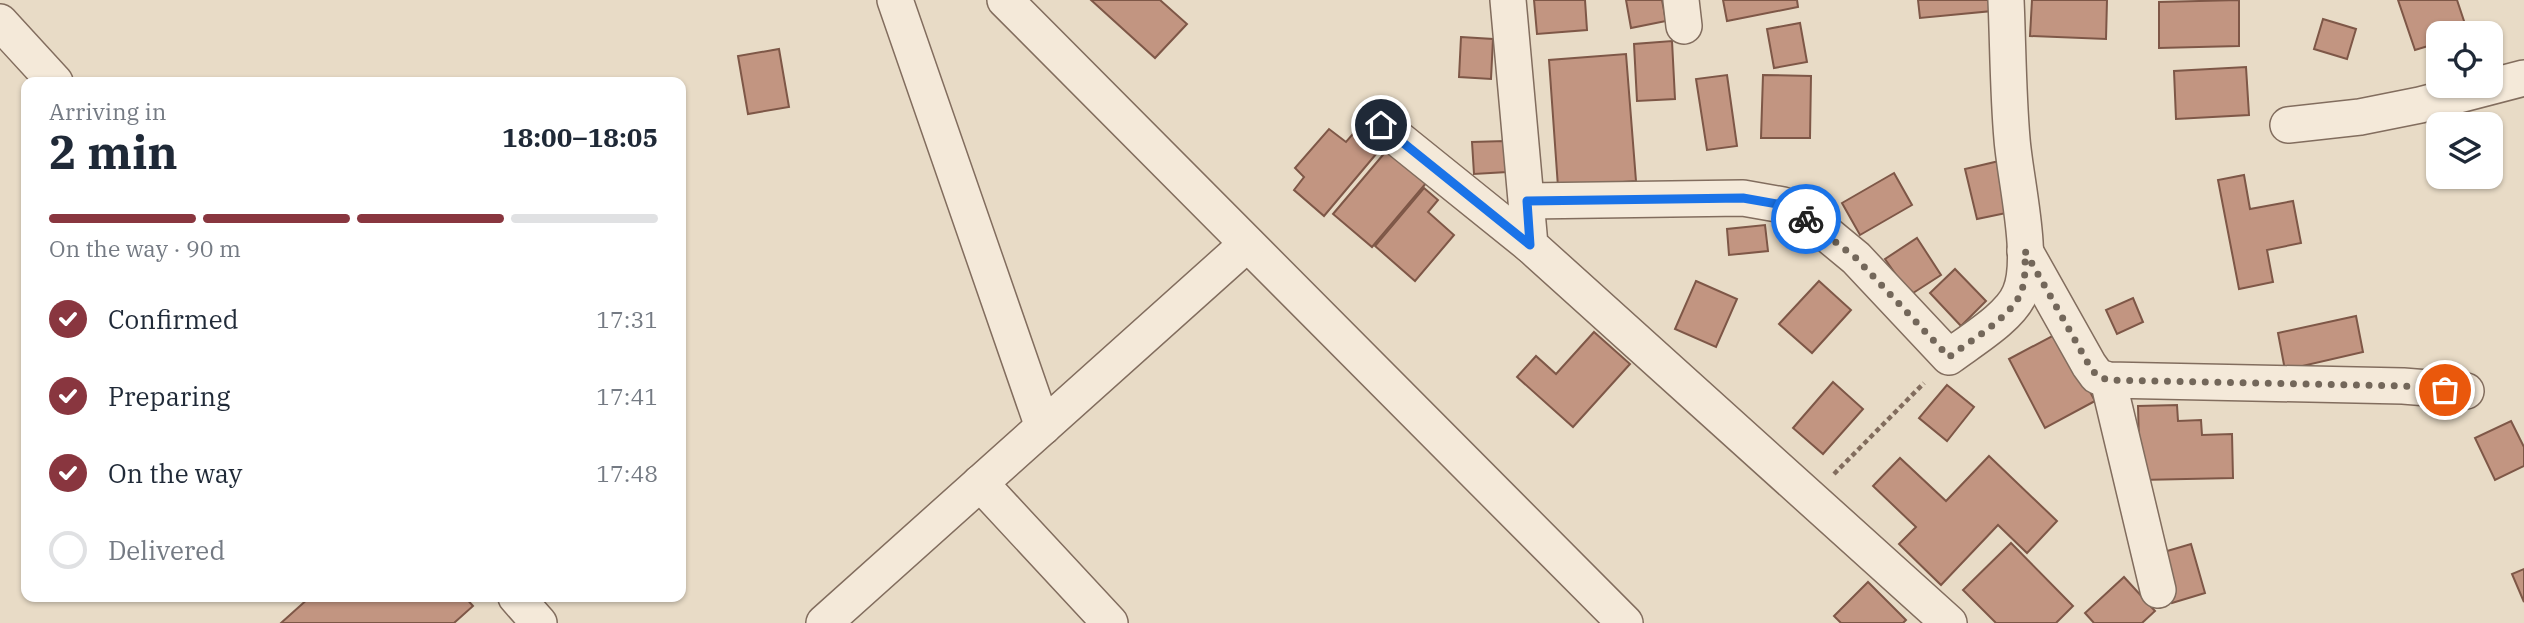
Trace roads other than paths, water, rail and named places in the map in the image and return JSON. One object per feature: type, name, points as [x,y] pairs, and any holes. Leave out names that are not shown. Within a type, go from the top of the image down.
[{"type":"street","points":[[895,0],[1043,427]]},
{"type":"street","points":[[1005,0],[1625,623]]},
{"type":"street","points":[[1508,0],[1530,245]]},
{"type":"street","points":[[1527,201],[1743,198],[1783,205],[1816,225],[1856,258],[1949,357],[2009,310],[2021,293],[2025,271],[2012,139],[2007,0]]},
{"type":"street","points":[[0,22],[50,77]]},
{"type":"street","points":[[2288,125],[2360,117],[2420,105],[2524,78]]},
{"type":"street","points":[[1381,125],[1530,245],[1950,623]]},
{"type":"street","points":[[824,623],[1247,244]]},
{"type":"street","points":[[2025,251],[2089,365],[2097,376],[2108,380],[2403,386],[2466,391]]},
{"type":"street","points":[[2108,380],[2158,590]]},
{"type":"street","points":[[980,483],[1110,623]]},
{"type":"street","points":[[520,602],[539,623]]}]
